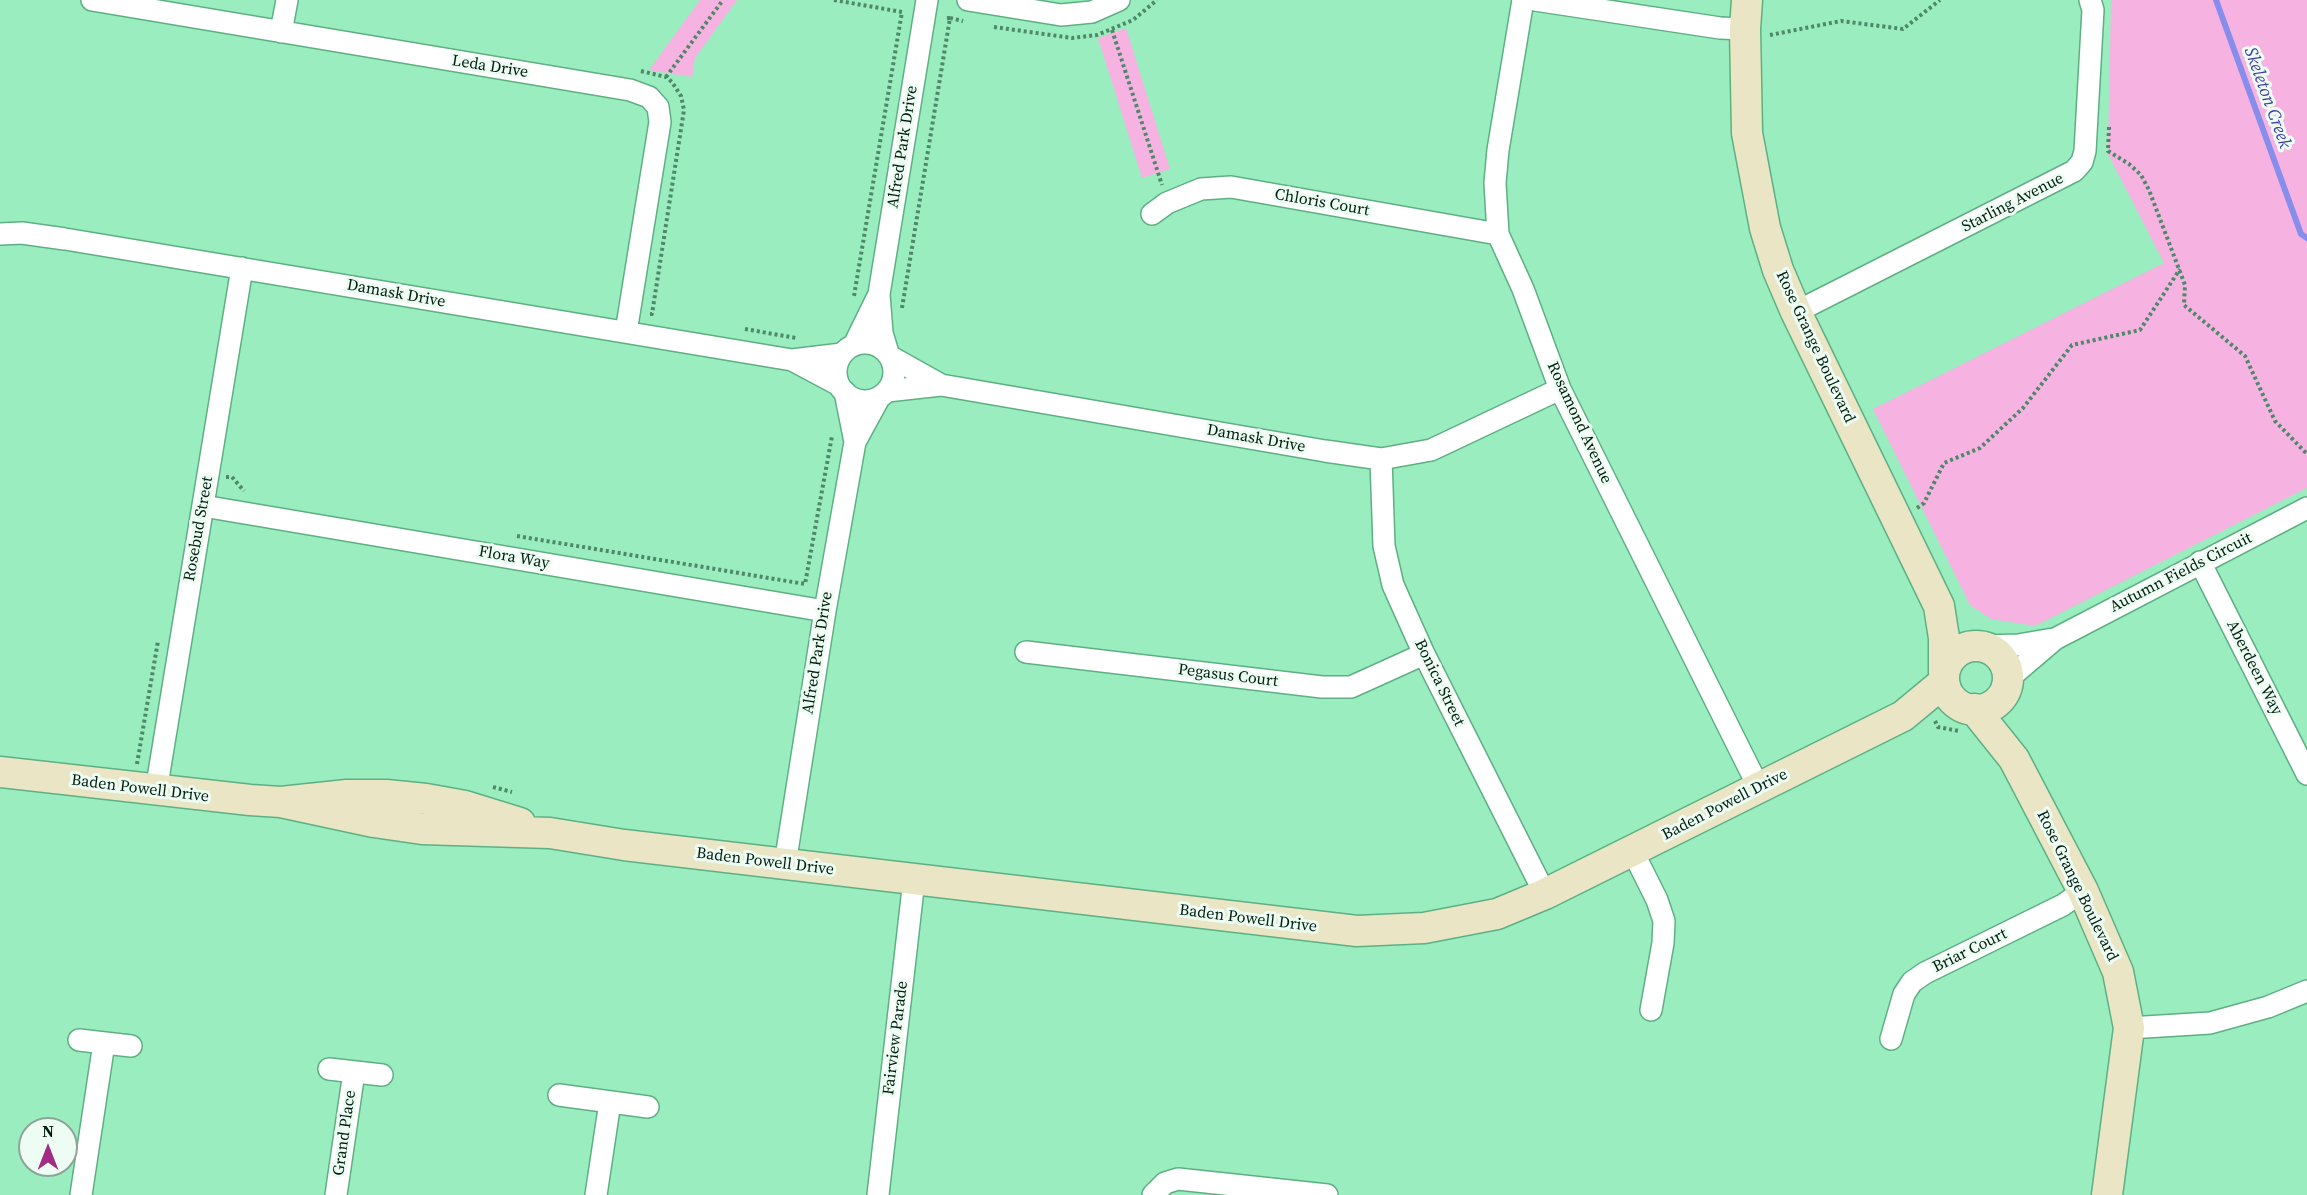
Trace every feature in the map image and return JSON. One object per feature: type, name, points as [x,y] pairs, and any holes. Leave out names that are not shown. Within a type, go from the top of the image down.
[{"type":"street","name":"Leda Drive","points":[[92,0],[630,90],[641,93],[654,101],[659,114],[659,128],[626,332]]},
{"type":"street","points":[[281,32],[287,0]]},
{"type":"street","name":"Alfred Park Drive","points":[[890,355],[882,333],[879,294],[927,0]]},
{"type":"street","points":[[968,0],[1062,15],[1092,12],[1119,0]]},
{"type":"street","name":"Rosamond Avenue","points":[[1523,0],[1498,150],[1496,183],[1498,234],[1523,289],[1560,389],[1759,788]]},
{"type":"street","points":[[1535,0],[1720,28],[1754,25]]},
{"type":"street","name":"Starling Avenue","points":[[1796,312],[2074,171],[2082,162],[2085,151],[2093,10],[2090,0]]},
{"type":"street","name":"Rose Grange Boulevard","points":[[1754,25],[1747,133],[1765,228],[1778,270],[1796,312],[1939,606],[1944,638],[1944,677]]},
{"type":"street","name":"Chloris Court","points":[[1159,209],[1201,189],[1231,187],[1498,234]]},
{"type":"street","name":"Damask Drive","points":[[0,234],[39,235],[792,360],[842,388]]},
{"type":"street","name":"Rosebud Street","points":[[158,779],[242,268]]},
{"type":"street","name":"Alfred Park Drive","points":[[848,349],[879,294]]},
{"type":"street","points":[[873,344],[890,355],[894,375],[883,394],[861,400],[852,398],[842,388],[836,369],[848,349],[873,344]]},
{"type":"street","name":"Damask Drive","points":[[792,360],[848,349]]},
{"type":"street","name":"Damask Drive","points":[[890,355],[941,385]]},
{"type":"street","name":"Damask Drive","points":[[883,394],[941,385],[1381,459],[1431,450],[1560,389]]},
{"type":"street","name":"Alfred Park Drive","points":[[842,388],[855,442]]},
{"type":"street","name":"Alfred Park Drive","points":[[785,864],[825,611],[855,442],[883,394]]},
{"type":"street","name":"Bonica Street","points":[[1381,459],[1384,546],[1393,585],[1424,654],[1545,894]]},
{"type":"street","name":"Flora Way","points":[[203,506],[825,611]]},
{"type":"street","name":"Autumn Fields Circuit","points":[[2007,683],[2055,639],[2307,508]]},
{"type":"street","name":"Aberdeen Way","points":[[2200,562],[2304,761]]},
{"type":"street","name":"Rose Grange Boulevard","points":[[1939,606],[1980,646]]},
{"type":"street","name":"Autumn Fields Circuit","points":[[1980,646],[2018,645],[2055,639]]},
{"type":"street","points":[[1980,646],[1998,654],[2007,670],[2007,683],[1997,701],[1982,709],[1961,706],[1950,696],[1944,677],[1948,662],[1966,647],[1980,646]]},
{"type":"street","name":"Pegasus Court","points":[[1026,652],[1322,687],[1351,687],[1424,654]]},
{"type":"street","name":"Baden Powell Drive","points":[[0,772],[158,779],[374,822],[422,829],[550,833],[624,845],[1357,931],[1424,928],[1497,914],[1633,852],[1903,716],[1944,677]]},
{"type":"street","name":"Rose Grange Boulevard","points":[[2007,683],[2014,759]]},
{"type":"street","name":"Rose Grange Boulevard","points":[[1971,709],[2014,759],[2083,891],[2118,972],[2129,1028],[2107,1195]]},
{"type":"street","name":"Baden Powell Drive","points":[[1903,716],[1971,709]]},
{"type":"street","name":"Baden Powell Drive","points":[[281,802],[347,795],[386,795],[426,799],[465,806],[550,833]]},
{"type":"street","points":[[422,829],[426,799]]},
{"type":"street","points":[[1633,852],[1657,900],[1664,921],[1663,943],[1651,1010]]},
{"type":"street","name":"Fairview Parade","points":[[878,1195],[914,880]]},
{"type":"street","name":"Briar Court","points":[[1891,1039],[1904,993],[1912,982],[1925,973],[2063,905],[2083,891]]},
{"type":"street","points":[[2129,1028],[2210,1023],[2268,1007],[2307,991]]},
{"type":"street","points":[[79,1040],[131,1046]]},
{"type":"street","points":[[81,1195],[104,1043]]},
{"type":"street","name":"Grand Place","points":[[329,1069],[382,1075]]},
{"type":"street","name":"Grand Place","points":[[336,1195],[354,1072]]},
{"type":"street","points":[[559,1095],[648,1107]]},
{"type":"street","points":[[596,1195],[610,1102]]},
{"type":"street","points":[[1153,1195],[1165,1183],[1178,1179],[1327,1195]]},
{"type":"path","points":[[666,77],[723,0]]},
{"type":"path","points":[[834,0],[902,12],[853,303]]},
{"type":"path","points":[[881,8],[883,0]]},
{"type":"path","points":[[1754,25],[1769,36],[1841,21],[1903,29],[1940,0]]},
{"type":"path","points":[[1109,21],[1159,209]]},
{"type":"path","points":[[2109,116],[2108,151],[2129,164],[2141,175],[2149,190],[2186,285],[2184,305],[2245,356],[2267,409],[2275,421],[2307,454]]},
{"type":"path","points":[[1899,523],[1924,502],[1944,463],[1980,448],[2023,408],[2072,345],[2140,330],[2180,268]]},
{"type":"path","points":[[652,314],[663,316]]},
{"type":"path","points":[[743,329],[799,338]]},
{"type":"path","points":[[512,535],[806,584],[834,427]]},
{"type":"path","points":[[208,475],[232,477],[242,491],[254,493]]},
{"type":"path","points":[[126,764],[158,779]]},
{"type":"path","points":[[490,787],[502,788],[521,796]]},
{"type":"shaded area","points":[[700,0],[737,0],[695,58],[692,77],[649,70]]},
{"type":"shaded area","points":[[2111,0],[2307,0],[2307,488],[2035,626],[1991,619],[1970,605],[1873,409],[2164,263],[2108,154]]},
{"type":"shaded area","points":[[1126,28],[1170,169],[1142,178],[1098,38]]},
{"type":"waterway","name":"Skeleton Creek","points":[[2216,0],[2301,234],[2307,238]]}]
